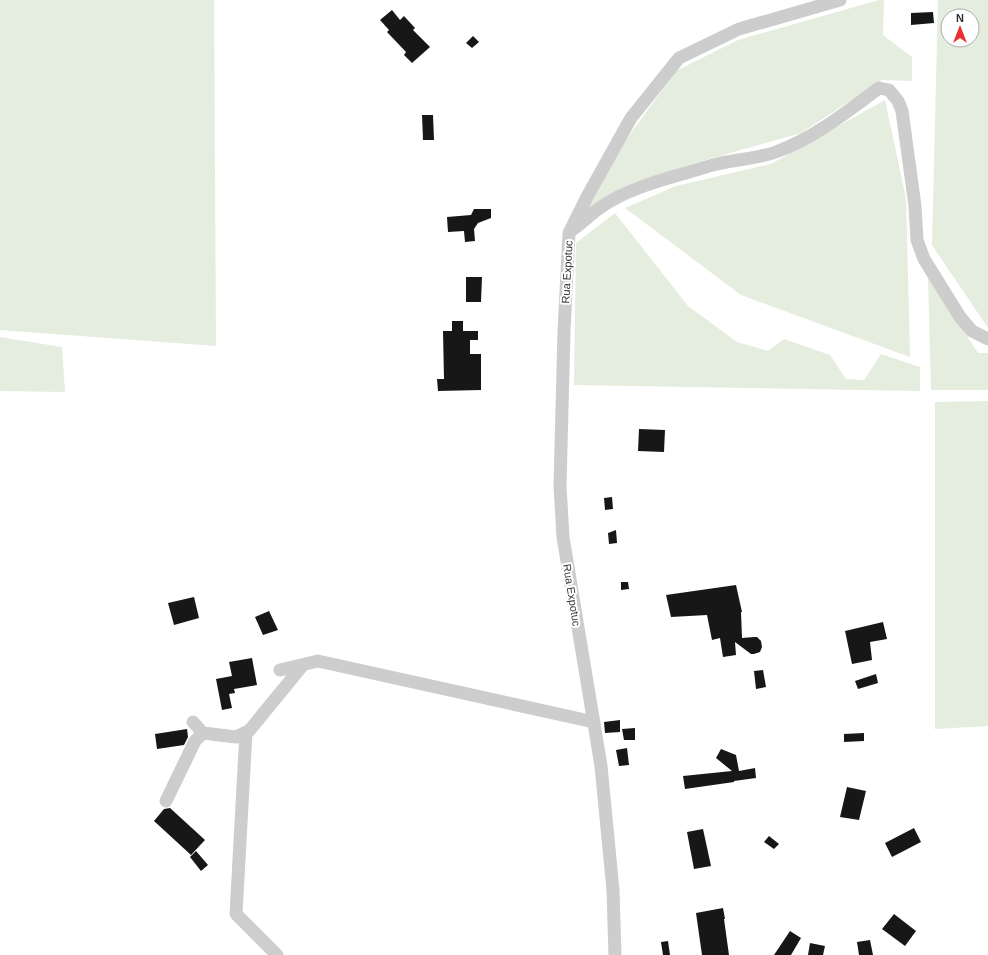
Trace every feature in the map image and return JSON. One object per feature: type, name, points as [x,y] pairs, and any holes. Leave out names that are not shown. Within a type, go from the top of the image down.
[{"type":"street","points":[[569,233],[588,195],[631,118],[679,58],[739,29],[840,0]]},
{"type":"street","points":[[569,233],[601,207],[634,190],[653,182],[718,164],[775,152],[808,137],[879,88],[889,90],[898,101],[902,111],[915,206],[917,240],[924,259],[960,317],[972,331],[988,338]]},
{"type":"street","name":"Rua Expotuc","points":[[569,233],[564,331],[560,486],[563,537],[601,766],[612,883],[615,955]]},
{"type":"street","points":[[280,670],[318,661],[594,722]]},
{"type":"street","points":[[192,722],[203,734],[236,737],[249,731],[303,665]]},
{"type":"street","points":[[246,732],[236,914],[277,955]]},
{"type":"street","points":[[166,801],[195,741],[203,734]]},
{"type":"green space","points":[[0,0],[214,0],[216,346],[0,330]]},
{"type":"green space","points":[[879,0],[884,0],[883,35],[912,57],[912,81],[882,80],[801,133],[702,161],[632,183],[582,214],[615,155],[676,71],[738,40]]},
{"type":"green space","points":[[938,0],[988,0],[988,328],[932,245]]},
{"type":"green space","points":[[885,100],[906,198],[910,357],[741,295],[625,208],[676,186],[771,164]]},
{"type":"green space","points":[[615,213],[688,306],[737,342],[768,351],[784,339],[830,355],[846,379],[864,380],[881,354],[920,367],[920,391],[574,385],[576,243]]},
{"type":"green space","points":[[928,275],[978,353],[988,353],[988,390],[931,390]]},
{"type":"green space","points":[[0,337],[62,347],[65,392],[0,391]]},
{"type":"green space","points":[[988,401],[988,726],[935,729],[935,402]]},
{"type":"building","points":[[392,10],[400,20],[404,16],[415,28],[413,30],[430,47],[412,63],[404,55],[406,52],[387,32],[389,30],[380,20]]},
{"type":"building","points":[[933,12],[934,23],[911,25],[911,13]]},
{"type":"building","points":[[473,36],[479,42],[472,48],[466,43]]},
{"type":"building","points":[[422,115],[433,115],[434,140],[423,140]]},
{"type":"building","points":[[474,209],[491,209],[491,218],[478,223],[474,229],[475,241],[465,242],[464,231],[448,232],[447,217],[471,215]]},
{"type":"building","points":[[466,277],[482,277],[481,302],[466,302]]},
{"type":"building","points":[[452,321],[463,321],[463,331],[478,331],[478,340],[470,340],[470,354],[481,354],[481,390],[438,391],[437,379],[444,379],[443,331],[452,331]]},
{"type":"building","points":[[639,429],[665,430],[664,452],[638,451]]},
{"type":"building","points":[[612,497],[613,509],[605,510],[604,498]]},
{"type":"building","points":[[616,530],[617,543],[609,544],[608,533]]},
{"type":"building","points":[[621,582],[628,582],[629,589],[621,590]]},
{"type":"building","points":[[736,585],[742,612],[742,638],[757,637],[761,641],[762,647],[760,652],[751,654],[735,642],[736,655],[723,657],[720,638],[712,640],[707,615],[671,617],[666,595]]},
{"type":"building","points":[[194,597],[199,618],[174,625],[168,603]]},
{"type":"building","points":[[269,611],[278,630],[263,635],[255,617]]},
{"type":"building","points":[[883,622],[887,639],[870,642],[872,660],[852,664],[845,631]]},
{"type":"building","points":[[252,658],[257,685],[234,689],[235,693],[229,694],[232,708],[222,710],[216,679],[232,676],[229,662]]},
{"type":"building","points":[[763,670],[766,687],[756,689],[754,671]]},
{"type":"building","points":[[876,674],[878,683],[858,689],[855,681]]},
{"type":"building","points":[[620,720],[620,732],[605,733],[604,722]]},
{"type":"building","points":[[635,728],[635,740],[624,740],[622,729]]},
{"type":"building","points":[[187,729],[188,737],[184,745],[157,749],[155,734]]},
{"type":"building","points":[[864,733],[864,741],[844,742],[844,734]]},
{"type":"building","points":[[627,748],[629,765],[619,766],[616,750]]},
{"type":"building","points":[[721,749],[736,755],[739,771],[755,768],[756,778],[685,789],[683,776],[732,771],[716,758]]},
{"type":"building","points":[[847,787],[866,791],[859,820],[840,817]]},
{"type":"building","points":[[170,808],[205,840],[191,855],[154,821],[164,809]]},
{"type":"building","points":[[914,828],[921,842],[892,857],[885,843]]},
{"type":"building","points":[[703,829],[711,866],[694,869],[687,832]]},
{"type":"building","points":[[769,836],[779,844],[774,849],[764,842]]},
{"type":"building","points":[[196,851],[208,865],[201,871],[190,857]]},
{"type":"building","points":[[723,908],[729,955],[702,955],[696,913]]},
{"type":"building","points":[[894,914],[916,931],[905,946],[882,929]]},
{"type":"building","points":[[790,931],[801,938],[791,955],[774,955]]},
{"type":"building","points":[[870,940],[873,955],[859,955],[857,942]]},
{"type":"building","points":[[668,941],[670,955],[663,955],[661,942]]},
{"type":"building","points":[[810,943],[825,946],[823,955],[808,955]]}]
